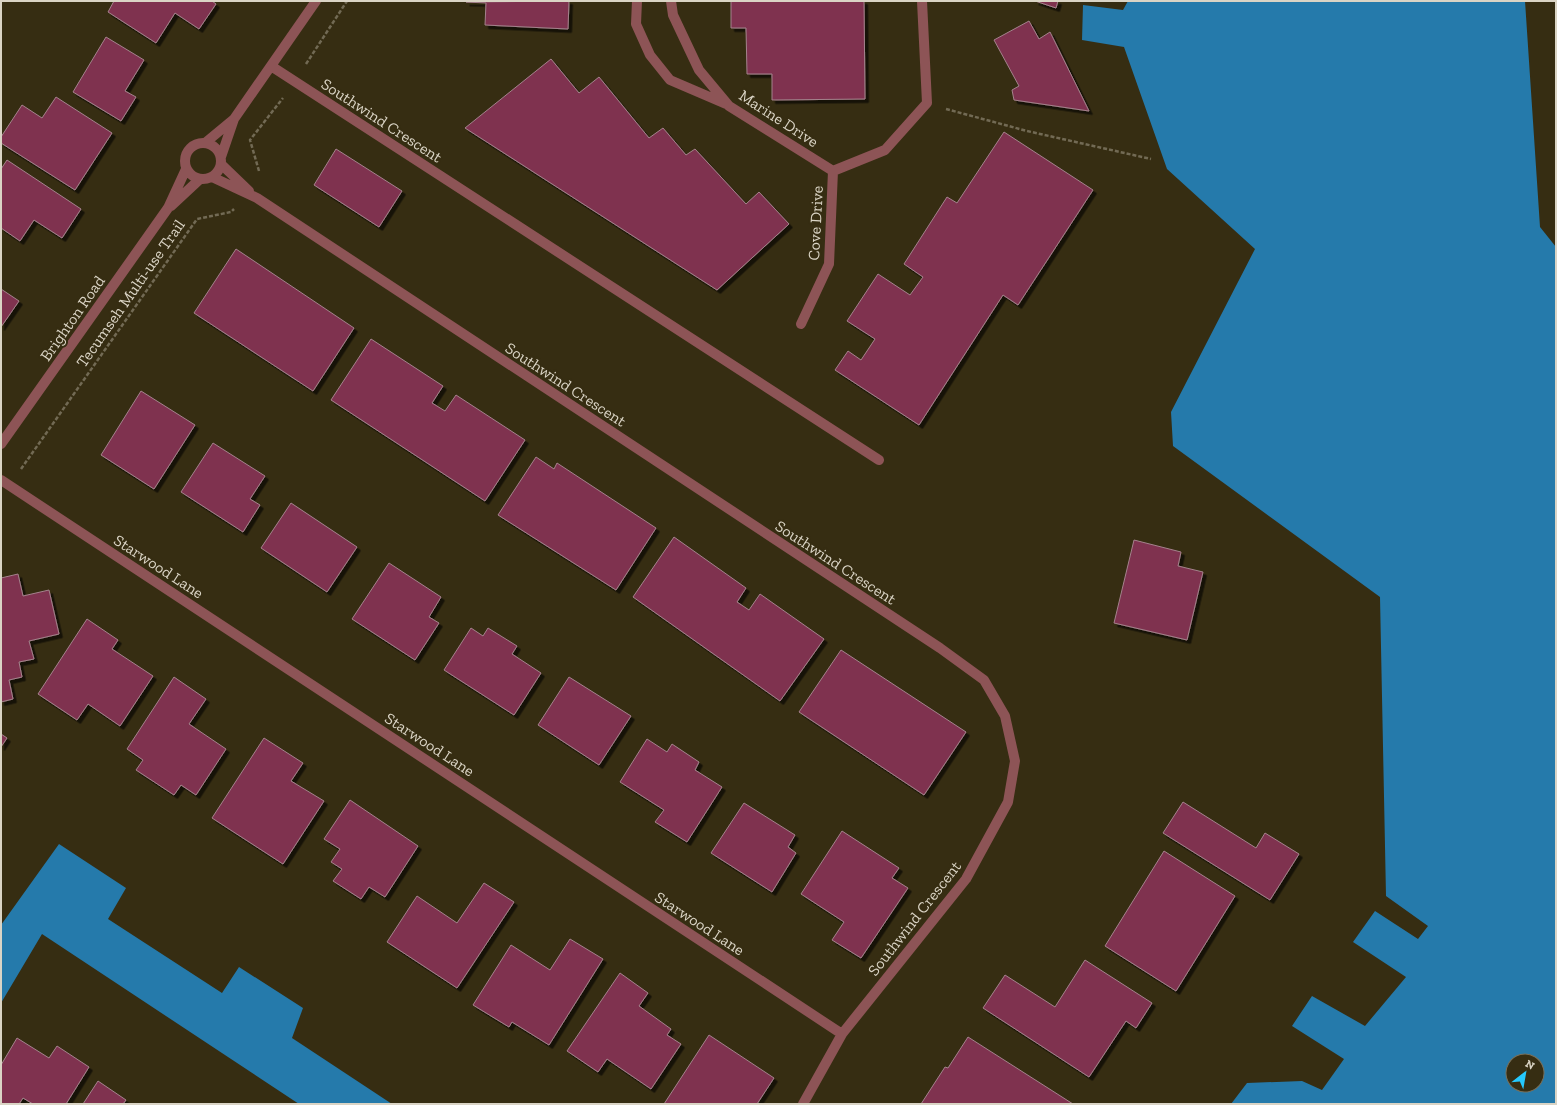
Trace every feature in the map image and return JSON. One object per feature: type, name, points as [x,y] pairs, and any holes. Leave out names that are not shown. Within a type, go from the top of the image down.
[{"type":"street","points":[[234,119],[218,172],[212,177],[200,179],[194,177],[186,169],[185,159],[190,148],[195,144],[205,143],[234,119],[316,1]]},
{"type":"street","points":[[637,1],[636,24],[650,55],[670,80],[728,106]]},
{"type":"street","name":"Marine Drive","points":[[671,1],[673,15],[699,70],[728,106],[833,170]]},
{"type":"street","points":[[922,1],[927,103]]},
{"type":"street","name":"Southwind Crescent","points":[[271,66],[879,460]]},
{"type":"street","name":"Cove Drive","points":[[800,324],[829,264],[833,170],[885,150],[927,103]]},
{"type":"street","points":[[205,143],[219,151],[221,161]]},
{"type":"street","name":"Southwind Crescent","points":[[221,161],[248,192]]},
{"type":"street","name":"Brighton Road","points":[[1,444],[168,208],[186,169]]},
{"type":"street","name":"Southwind Crescent","points":[[212,177],[248,192],[940,648],[984,680],[1005,716],[1015,762],[1008,802],[966,879],[842,1034],[803,1104]]},
{"type":"street","name":"Brighton Road","points":[[168,208],[200,179]]},
{"type":"street","name":"Starwood Lane","points":[[5,482],[842,1034]]},
{"type":"path","name":"Tecumseh Multi-use Trail","points":[[5,482],[197,219],[230,212],[248,192],[260,174],[250,140],[278,107],[347,1]]},
{"type":"path","points":[[927,103],[1027,131],[1152,159]]},
{"type":"water","points":[[1128,1],[1525,1],[1540,227],[1556,247],[1556,1104],[1231,1104],[1247,1083],[1302,1081],[1322,1090],[1344,1059],[1292,1026],[1312,996],[1365,1026],[1406,977],[1353,942],[1375,911],[1418,939],[1428,926],[1386,896],[1380,597],[1173,446],[1171,412],[1255,249],[1167,169],[1124,47],[1082,40],[1083,5],[1123,10]]},
{"type":"water","points":[[59,844],[126,888],[108,919],[222,993],[239,967],[303,1008],[292,1038],[392,1104],[299,1104],[42,934],[1,1003],[1,925]]},
{"type":"building","points":[[114,1],[212,1],[216,4],[199,29],[175,13],[156,43],[108,12]]},
{"type":"building","points":[[569,1],[568,29],[485,25],[486,3],[466,2]]},
{"type":"building","points":[[731,1],[864,1],[865,99],[772,100],[772,74],[747,74],[746,28],[731,28]]},
{"type":"building","points":[[1035,1],[1058,1],[1056,8]]},
{"type":"building","points":[[1029,21],[1039,39],[1050,32],[1089,111],[1014,100],[1012,90],[1019,86],[994,40]]},
{"type":"building","points":[[106,37],[144,60],[125,91],[136,97],[121,121],[73,92]]},
{"type":"building","points":[[551,59],[579,93],[599,77],[649,138],[663,128],[686,155],[695,149],[746,204],[759,192],[789,224],[717,290],[465,128]]},
{"type":"building","points":[[56,97],[112,133],[75,190],[1,143],[1,137],[22,105],[42,118]]},
{"type":"building","points":[[1004,132],[1093,190],[1018,305],[1003,295],[919,425],[835,370],[848,351],[861,360],[875,339],[847,321],[878,274],[910,295],[923,277],[904,264],[947,197],[957,203]]},
{"type":"building","points":[[336,149],[402,191],[379,227],[314,185]]},
{"type":"building","points":[[7,160],[81,209],[62,238],[34,220],[20,241],[1,228],[1,169]]},
{"type":"building","points":[[236,249],[354,328],[313,391],[194,313]]},
{"type":"building","points":[[1,289],[19,301],[1,327]]},
{"type":"building","points":[[371,339],[443,386],[432,403],[445,411],[456,395],[525,440],[485,501],[331,400]]},
{"type":"building","points":[[141,391],[195,425],[154,489],[101,455]]},
{"type":"building","points":[[213,443],[265,476],[250,499],[260,505],[243,532],[181,492]]},
{"type":"building","points":[[536,457],[554,469],[557,463],[656,528],[616,590],[498,515]]},
{"type":"building","points":[[291,503],[357,547],[327,592],[261,548]]},
{"type":"building","points":[[674,537],[746,588],[737,602],[749,610],[760,594],[824,639],[780,701],[633,597]]},
{"type":"building","points":[[1134,540],[1181,552],[1178,566],[1203,572],[1187,640],[1114,623]]},
{"type":"building","points":[[389,563],[441,597],[429,617],[439,623],[415,660],[352,619]]},
{"type":"building","points":[[18,574],[23,596],[49,590],[59,634],[29,641],[34,659],[19,662],[22,677],[9,680],[13,699],[1,702],[1,578]]},
{"type":"building","points":[[87,619],[118,640],[112,649],[153,676],[120,726],[88,704],[77,720],[38,694]]},
{"type":"building","points":[[471,628],[483,636],[488,628],[517,646],[512,654],[541,673],[514,715],[444,670]]},
{"type":"building","points":[[841,650],[966,732],[924,795],[799,712]]},
{"type":"building","points":[[174,677],[206,699],[189,724],[226,749],[196,795],[181,785],[174,795],[136,770],[143,760],[127,749]]},
{"type":"building","points":[[569,677],[631,716],[599,765],[538,725]]},
{"type":"building","points":[[1,734],[7,738],[1,747]]},
{"type":"building","points":[[264,738],[303,763],[291,781],[324,801],[283,864],[212,818]]},
{"type":"building","points":[[647,739],[667,752],[672,744],[699,762],[695,770],[722,787],[687,842],[655,822],[664,810],[620,782]]},
{"type":"building","points":[[350,800],[418,846],[385,897],[369,887],[361,899],[333,881],[342,869],[331,862],[340,849],[324,839]]},
{"type":"building","points":[[1183,802],[1256,848],[1265,833],[1299,854],[1270,900],[1163,833]]},
{"type":"building","points":[[744,803],[795,835],[788,847],[796,853],[772,892],[711,853]]},
{"type":"building","points":[[842,831],[899,868],[892,878],[908,888],[861,958],[832,940],[844,922],[801,894]]},
{"type":"building","points":[[1164,851],[1235,896],[1176,991],[1105,946]]},
{"type":"building","points":[[484,883],[514,902],[457,988],[387,942],[417,896],[457,923]]},
{"type":"building","points":[[570,939],[603,959],[549,1045],[512,1022],[509,1027],[473,1005],[511,945],[550,970]]},
{"type":"building","points":[[1085,960],[1152,1003],[1136,1028],[1126,1021],[1089,1077],[983,1008],[1005,975],[1055,1007]]},
{"type":"building","points":[[620,973],[648,993],[639,1006],[671,1029],[667,1035],[681,1044],[651,1089],[607,1059],[598,1072],[567,1051]]},
{"type":"building","points":[[709,1035],[774,1078],[757,1104],[664,1104]]},
{"type":"building","points":[[968,1037],[1073,1104],[921,1104],[945,1067],[948,1068]]},
{"type":"building","points":[[17,1038],[49,1058],[57,1046],[89,1067],[66,1104],[33,1104],[23,1098],[19,1104],[1,1104],[1,1065]]},
{"type":"building","points":[[98,1081],[126,1100],[123,1104],[83,1104]]}]
